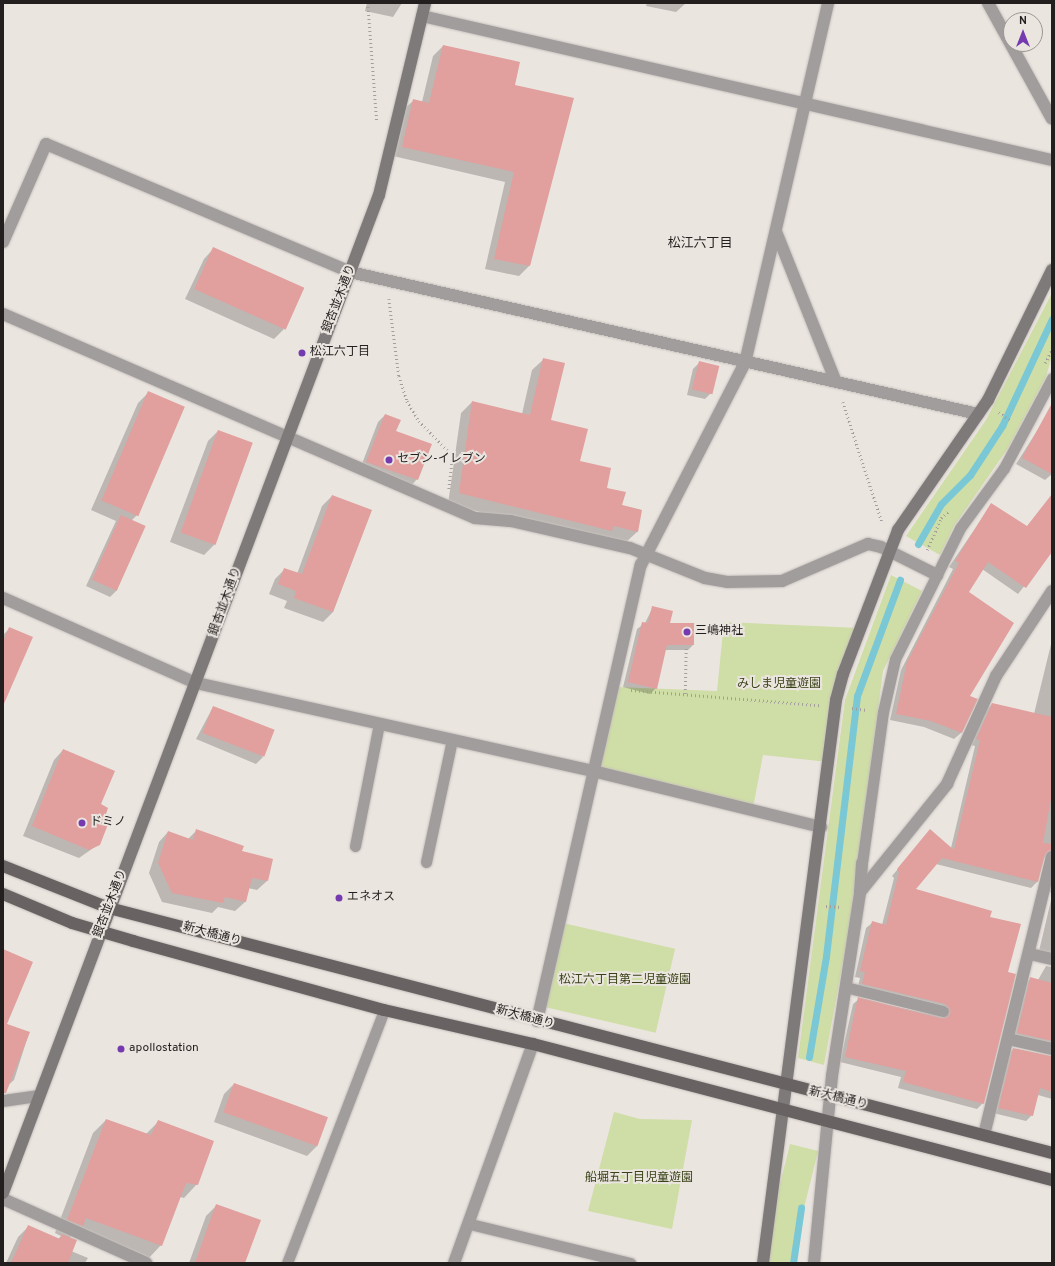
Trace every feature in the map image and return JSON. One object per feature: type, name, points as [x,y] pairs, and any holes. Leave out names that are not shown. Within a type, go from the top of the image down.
[{"type":"main road","name":"新大橋通り","points":[[3,866],[109,908],[785,1086],[1052,1153]]},
{"type":"main road","name":"新大橋通り","points":[[3,894],[100,932],[384,1010],[533,1044],[827,1123],[1052,1180]]},
{"type":"street","name":"銀杏並木通り","points":[[3,1193],[109,908],[196,684],[379,195],[425,3]]},
{"type":"street","points":[[536,1021],[640,565],[647,555],[745,363],[777,234],[828,3]]},
{"type":"street","points":[[988,3],[1052,119]]},
{"type":"street","points":[[422,16],[805,102],[1052,160]]},
{"type":"street","points":[[3,242],[46,144],[350,272],[745,363],[978,414]]},
{"type":"street","points":[[777,234],[836,382]]},
{"type":"street","points":[[763,1263],[785,1086],[821,827],[841,707],[843,674],[890,551],[909,511],[978,414],[1052,270]]},
{"type":"street","points":[[3,314],[475,518],[511,521],[647,555],[705,578],[735,582],[782,581],[859,545],[890,551],[937,575]]},
{"type":"street","points":[[860,892],[947,784],[996,676],[1048,603],[1052,591]]},
{"type":"street","points":[[3,598],[196,684],[593,771],[821,827]]},
{"type":"street","points":[[984,1136],[1051,869],[1052,857]]},
{"type":"street","points":[[814,1263],[830,1097],[860,892],[862,863]]},
{"type":"street","points":[[1030,954],[1052,959]]},
{"type":"street","points":[[1008,1039],[1052,1049]]},
{"type":"street","points":[[454,1263],[470,1224],[533,1044]]},
{"type":"street","points":[[3,1101],[39,1096]]},
{"type":"street","points":[[3,1199],[146,1263]]},
{"type":"lane","points":[[862,863],[891,672],[960,528],[1004,468],[1052,378]]},
{"type":"lane","points":[[355,846],[378,724]]},
{"type":"lane","points":[[426,862],[452,740]]},
{"type":"lane","points":[[846,987],[943,1011]]},
{"type":"lane","points":[[287,1263],[384,1010]]},
{"type":"lane","points":[[470,1224],[630,1263]]},
{"type":"path","points":[[368,3],[377,124],[389,151]]},
{"type":"path","points":[[382,280],[389,298],[399,376],[407,401],[419,421],[453,456],[446,506]]},
{"type":"path","points":[[836,382],[890,551]]},
{"type":"path","points":[[996,410],[1013,422]]},
{"type":"path","points":[[685,694],[686,647]]},
{"type":"path","points":[[611,688],[866,709]]},
{"type":"path","points":[[822,905],[840,907]]},
{"type":"green space","points":[[1052,293],[1052,356],[1046,377],[1008,448],[954,526],[940,555],[906,536],[986,420]]},
{"type":"green space","points":[[891,575],[922,591],[883,671],[848,934],[824,1065],[798,1058],[845,700]]},
{"type":"green space","name":"みしま児童遊園","points":[[724,622],[860,628],[833,717],[828,762],[763,755],[753,808],[596,768],[617,687],[717,691]]},
{"type":"green space","name":"松江六丁目第二児童遊園","points":[[563,923],[675,949],[656,1033],[544,1007]]},
{"type":"green space","name":"船堀五丁目児童遊園","points":[[614,1112],[640,1119],[692,1120],[672,1229],[588,1211]]},
{"type":"green space","points":[[790,1144],[818,1151],[790,1263],[771,1263],[761,1260]]},
{"type":"building","points":[[443,45],[520,62],[515,85],[574,98],[530,266],[494,259],[514,172],[402,147],[413,99],[429,103]]},
{"type":"building","points":[[213,247],[304,288],[286,330],[194,289]]},
{"type":"building","points":[[543,358],[565,363],[551,420],[588,429],[580,461],[611,468],[607,488],[626,492],[622,505],[642,510],[638,532],[614,526],[612,531],[459,493],[472,401],[530,415]]},
{"type":"building","points":[[699,361],[719,366],[712,394],[692,389]]},
{"type":"building","points":[[148,391],[185,407],[138,516],[102,501]]},
{"type":"building","points":[[1052,403],[1052,474],[1022,458]]},
{"type":"building","points":[[385,414],[401,420],[396,431],[432,444],[418,480],[366,462]]},
{"type":"building","points":[[218,430],[253,443],[215,545],[181,532]]},
{"type":"building","points":[[1052,494],[1052,552],[1026,588],[988,562],[969,592],[1014,623],[970,696],[978,699],[962,733],[931,721],[896,714],[907,662],[959,563],[955,561],[991,503],[1027,526]]},
{"type":"building","points":[[332,495],[372,510],[333,612],[294,598],[296,591],[278,584],[284,568],[302,574]]},
{"type":"building","points":[[121,515],[146,526],[117,591],[92,580]]},
{"type":"building","points":[[652,606],[673,611],[670,623],[694,623],[694,645],[667,645],[657,689],[628,682],[642,622],[648,623]]},
{"type":"building","points":[[9,627],[33,637],[3,706],[3,642]]},
{"type":"building","points":[[992,703],[1052,717],[1052,793],[1043,843],[1052,844],[1052,850],[1045,855],[1038,882],[942,858],[916,889],[992,911],[990,917],[1021,924],[1008,972],[1016,974],[984,1104],[903,1082],[906,1071],[845,1057],[858,997],[941,1018],[950,1013],[945,1004],[862,984],[865,972],[860,971],[872,921],[886,925],[899,872],[897,869],[930,829],[954,850],[980,740],[976,739]]},
{"type":"building","points":[[213,706],[275,730],[264,757],[203,733]]},
{"type":"building","points":[[63,749],[115,771],[101,804],[108,808],[105,817],[110,819],[100,845],[89,850],[32,826]]},
{"type":"building","points":[[196,829],[244,846],[242,851],[273,859],[268,881],[252,878],[246,902],[225,897],[223,903],[172,893],[158,863],[168,831],[193,840]]},
{"type":"building","points":[[3,949],[33,962],[7,1024],[30,1032],[6,1093],[3,1093]]},
{"type":"building","points":[[1030,977],[1052,983],[1052,1041],[1017,1033]]},
{"type":"building","points":[[1013,1048],[1052,1056],[1052,1092],[1040,1088],[1033,1116],[998,1108]]},
{"type":"building","points":[[234,1083],[328,1117],[317,1146],[223,1112]]},
{"type":"building","points":[[106,1119],[151,1135],[158,1120],[214,1141],[198,1185],[186,1183],[162,1246],[86,1218],[83,1226],[67,1220]]},
{"type":"building","points":[[216,1204],[261,1220],[245,1263],[195,1263]]},
{"type":"building","points":[[28,1225],[60,1239],[62,1234],[77,1240],[68,1263],[11,1263]]},
{"type":"waterway","points":[[918,544],[941,504],[970,475],[1002,426],[1052,319]]},
{"type":"waterway","points":[[809,1057],[826,956],[857,696],[900,580]]},
{"type":"waterway","points":[[793,1263],[801,1208]]},
{"type":"place","name":"松江六丁目","points":[[302,353]]},
{"type":"place","name":"セブン-イレブン","points":[[389,460]]},
{"type":"place","name":"三嶋神社","points":[[687,632]]},
{"type":"place","name":"ドミノ","points":[[82,823]]},
{"type":"place","name":"エネオス","points":[[339,898]]},
{"type":"place","name":"apollostation","points":[[121,1049]]},
{"type":"district","name":"松江六丁目","points":[[700,244]]}]
